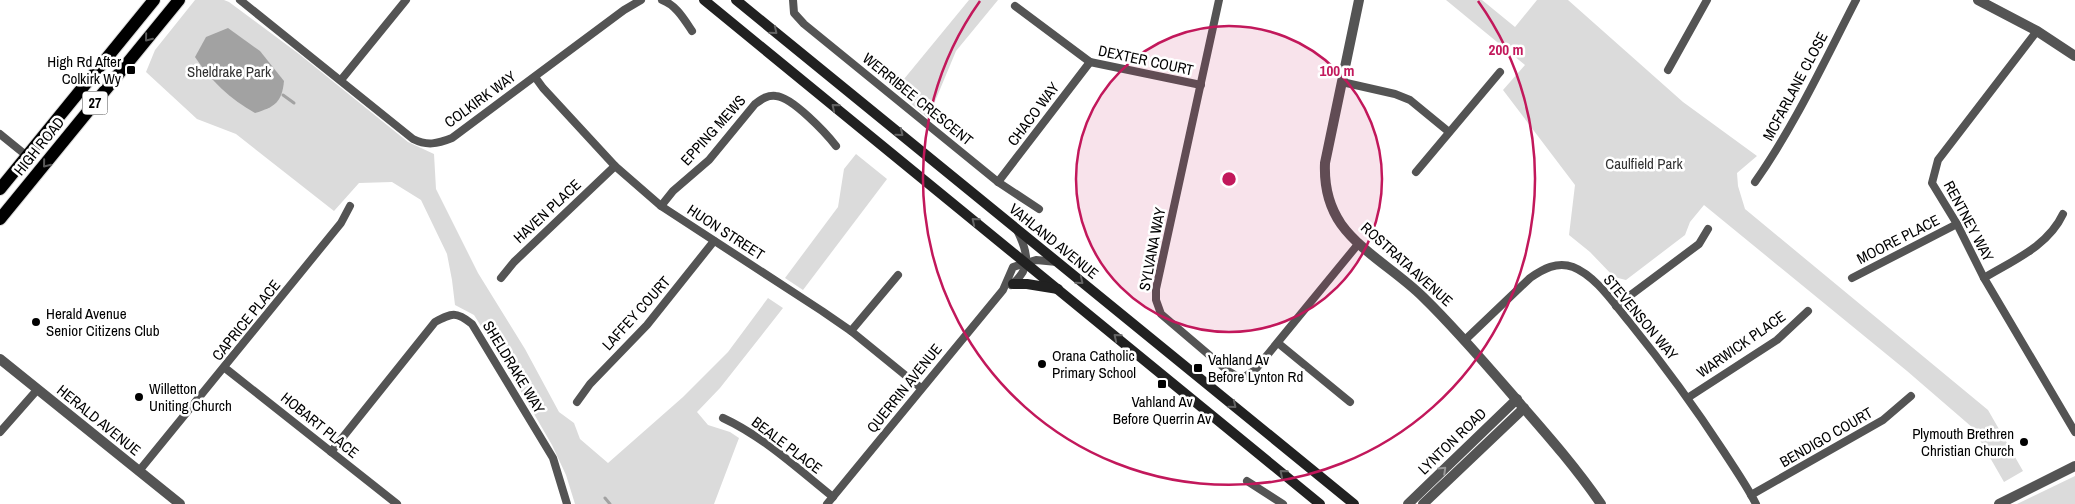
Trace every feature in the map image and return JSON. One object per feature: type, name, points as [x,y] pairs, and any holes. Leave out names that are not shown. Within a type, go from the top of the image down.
[{"type":"main road","name":"HIGH ROAD","points":[[0,189],[154,0]]},
{"type":"main road","name":"HIGH ROAD","points":[[0,219],[179,0]]},
{"type":"main road","points":[[704,0],[1320,504]]},
{"type":"main road","name":"VAHLAND AVENUE","points":[[736,0],[1354,504]]},
{"type":"main road","points":[[1013,284],[1027,284],[1059,290]]},
{"type":"street","name":"COLKIRK WAY","points":[[240,0],[412,139],[422,144],[438,144],[452,138],[624,10],[641,0]]},
{"type":"street","points":[[341,80],[406,0]]},
{"type":"street","points":[[662,0],[680,13],[692,31]]},
{"type":"street","name":"WERRIBEE CRESCENT","points":[[793,0],[794,13],[804,24],[998,182],[1039,209]]},
{"type":"street","name":"SYLVANA WAY","points":[[1219,0],[1156,289],[1158,308],[1167,320],[1228,371],[1238,377],[1250,375],[1359,244]]},
{"type":"street","name":"ROSTRATA AVENUE","points":[[1359,0],[1325,163],[1324,180],[1331,207],[1341,224],[1359,244],[1421,294],[1464,340],[1559,449],[1601,504]]},
{"type":"street","points":[[1668,70],[1707,0]]},
{"type":"street","name":"MCFARLANE CLOSE","points":[[1755,182],[1791,125],[1856,0]]},
{"type":"street","points":[[1978,0],[2037,32],[2075,56]]},
{"type":"street","name":"DEXTER COURT","points":[[1015,6],[1090,62],[1201,85]]},
{"type":"street","name":"RENTNEY WAY","points":[[2037,32],[1938,160],[1932,183],[1957,224],[1984,278],[2075,432]]},
{"type":"street","name":"CHACO WAY","points":[[998,182],[1090,62]]},
{"type":"street","points":[[1416,172],[1500,72]]},
{"type":"street","name":"HUON STREET","points":[[535,77],[615,166],[661,206],[851,331],[921,388]]},
{"type":"street","points":[[1342,82],[1395,94],[1410,100],[1449,132]]},
{"type":"street","name":"EPPING MEWS","points":[[661,206],[673,191],[708,160],[755,104],[764,97],[776,96],[785,98],[822,128],[836,146]]},
{"type":"street","points":[[0,134],[27,156]]},
{"type":"street","name":"HAVEN PLACE","points":[[501,278],[514,262],[615,166]]},
{"type":"street","name":"CAPRICE PLACE","points":[[139,471],[225,368],[341,223],[350,206]]},
{"type":"street","points":[[1984,278],[2045,240],[2057,226],[2063,214]]},
{"type":"street","name":"MOORE PLACE","points":[[1852,278],[1957,224]]},
{"type":"street","points":[[1013,284],[1022,275],[1026,262],[1025,249],[1017,229]]},
{"type":"street","points":[[1616,306],[1698,244],[1708,229]]},
{"type":"street","name":"LAFFEY COURT","points":[[577,402],[590,384],[647,325],[714,241]]},
{"type":"street","points":[[1026,262],[1036,260],[1057,262]]},
{"type":"street","name":"QUERRIN AVENUE","points":[[830,501],[1002,290],[1013,267],[1026,262]]},
{"type":"street","name":"STEVENSON WAY","points":[[1464,340],[1530,278],[1549,267],[1571,266],[1582,272],[1616,306],[1689,397],[1756,504]]},
{"type":"street","points":[[851,331],[898,275]]},
{"type":"street","name":"QUERRIN AVENUE","points":[[1002,290],[1013,284]]},
{"type":"street","name":"WARWICK PLACE","points":[[1689,397],[1777,340],[1808,311]]},
{"type":"street","name":"SHELDRAKE WAY","points":[[331,452],[435,322],[450,314],[462,316],[472,324],[553,458],[566,504]]},
{"type":"street","points":[[1278,343],[1350,402]]},
{"type":"street","name":"HERALD AVENUE","points":[[0,359],[180,504]]},
{"type":"street","name":"HOBART PLACE","points":[[225,368],[397,504]]},
{"type":"street","points":[[0,432],[37,390]]},
{"type":"street","name":"BENDIGO COURT","points":[[1752,495],[1883,420],[1911,396]]},
{"type":"street","name":"LYNTON ROAD","points":[[1408,504],[1516,399]]},
{"type":"street","name":"LYNTON ROAD","points":[[1422,504],[1524,408]]},
{"type":"street","name":"BEALE PLACE","points":[[723,418],[738,425],[780,455],[830,501]]},
{"type":"street","points":[[1999,504],[2075,466]]},
{"type":"street","points":[[1248,481],[1283,504]]},
{"type":"green space","name":"Sheldrake Park","points":[[195,0],[224,0],[229,2],[299,54],[408,142],[434,154],[436,189],[478,273],[525,349],[559,412],[574,423],[580,439],[608,463],[683,397],[728,352],[768,298],[783,308],[720,388],[697,412],[708,425],[730,432],[739,438],[714,504],[575,504],[566,475],[552,445],[508,369],[474,315],[455,305],[447,254],[421,200],[392,182],[359,183],[334,211],[236,134],[197,119],[146,72],[155,50]]},
{"type":"green space","points":[[969,0],[998,0],[956,51],[928,118],[895,90]]},
{"type":"green space","name":"Caulfield Park","points":[[1446,0],[1482,0],[1515,27],[1537,0],[1568,0],[1683,102],[1757,156],[1737,173],[1738,186],[1745,209],[1988,410],[2023,471],[2004,482],[1973,428],[1907,371],[1704,205],[1690,222],[1685,235],[1626,280],[1614,277],[1590,252],[1569,235],[1575,185],[1503,90],[1525,65]]},
{"type":"green space","points":[[856,154],[887,179],[803,290],[785,278],[838,207],[844,169]]},
{"type":"green space","points":[[2075,476],[2075,504],[2017,504]]},
{"type":"shaded area","points":[[228,28],[260,51],[284,81],[279,99],[272,106],[255,113],[237,102],[214,82],[195,57],[206,37]]},
{"type":"waterway","points":[[283,95],[294,103]]},
{"type":"waterway","points":[[605,498],[610,504]]},
{"type":"place","name":"High Rd After Colkirk Wy","points":[[131,70]]},
{"type":"place","name":"Herald Avenue Senior Citizens Club","points":[[36,322]]},
{"type":"place","name":"Orana Catholic Primary School","points":[[1042,364]]},
{"type":"place","name":"Vahland Av Before Lynton Rd","points":[[1198,368]]},
{"type":"place","name":"Vahland Av Before Querrin Av","points":[[1162,384]]},
{"type":"place","name":"Willetton Uniting Church","points":[[139,397]]},
{"type":"place","name":"Plymouth Brethren Christian Church","points":[[2024,442]]}]
